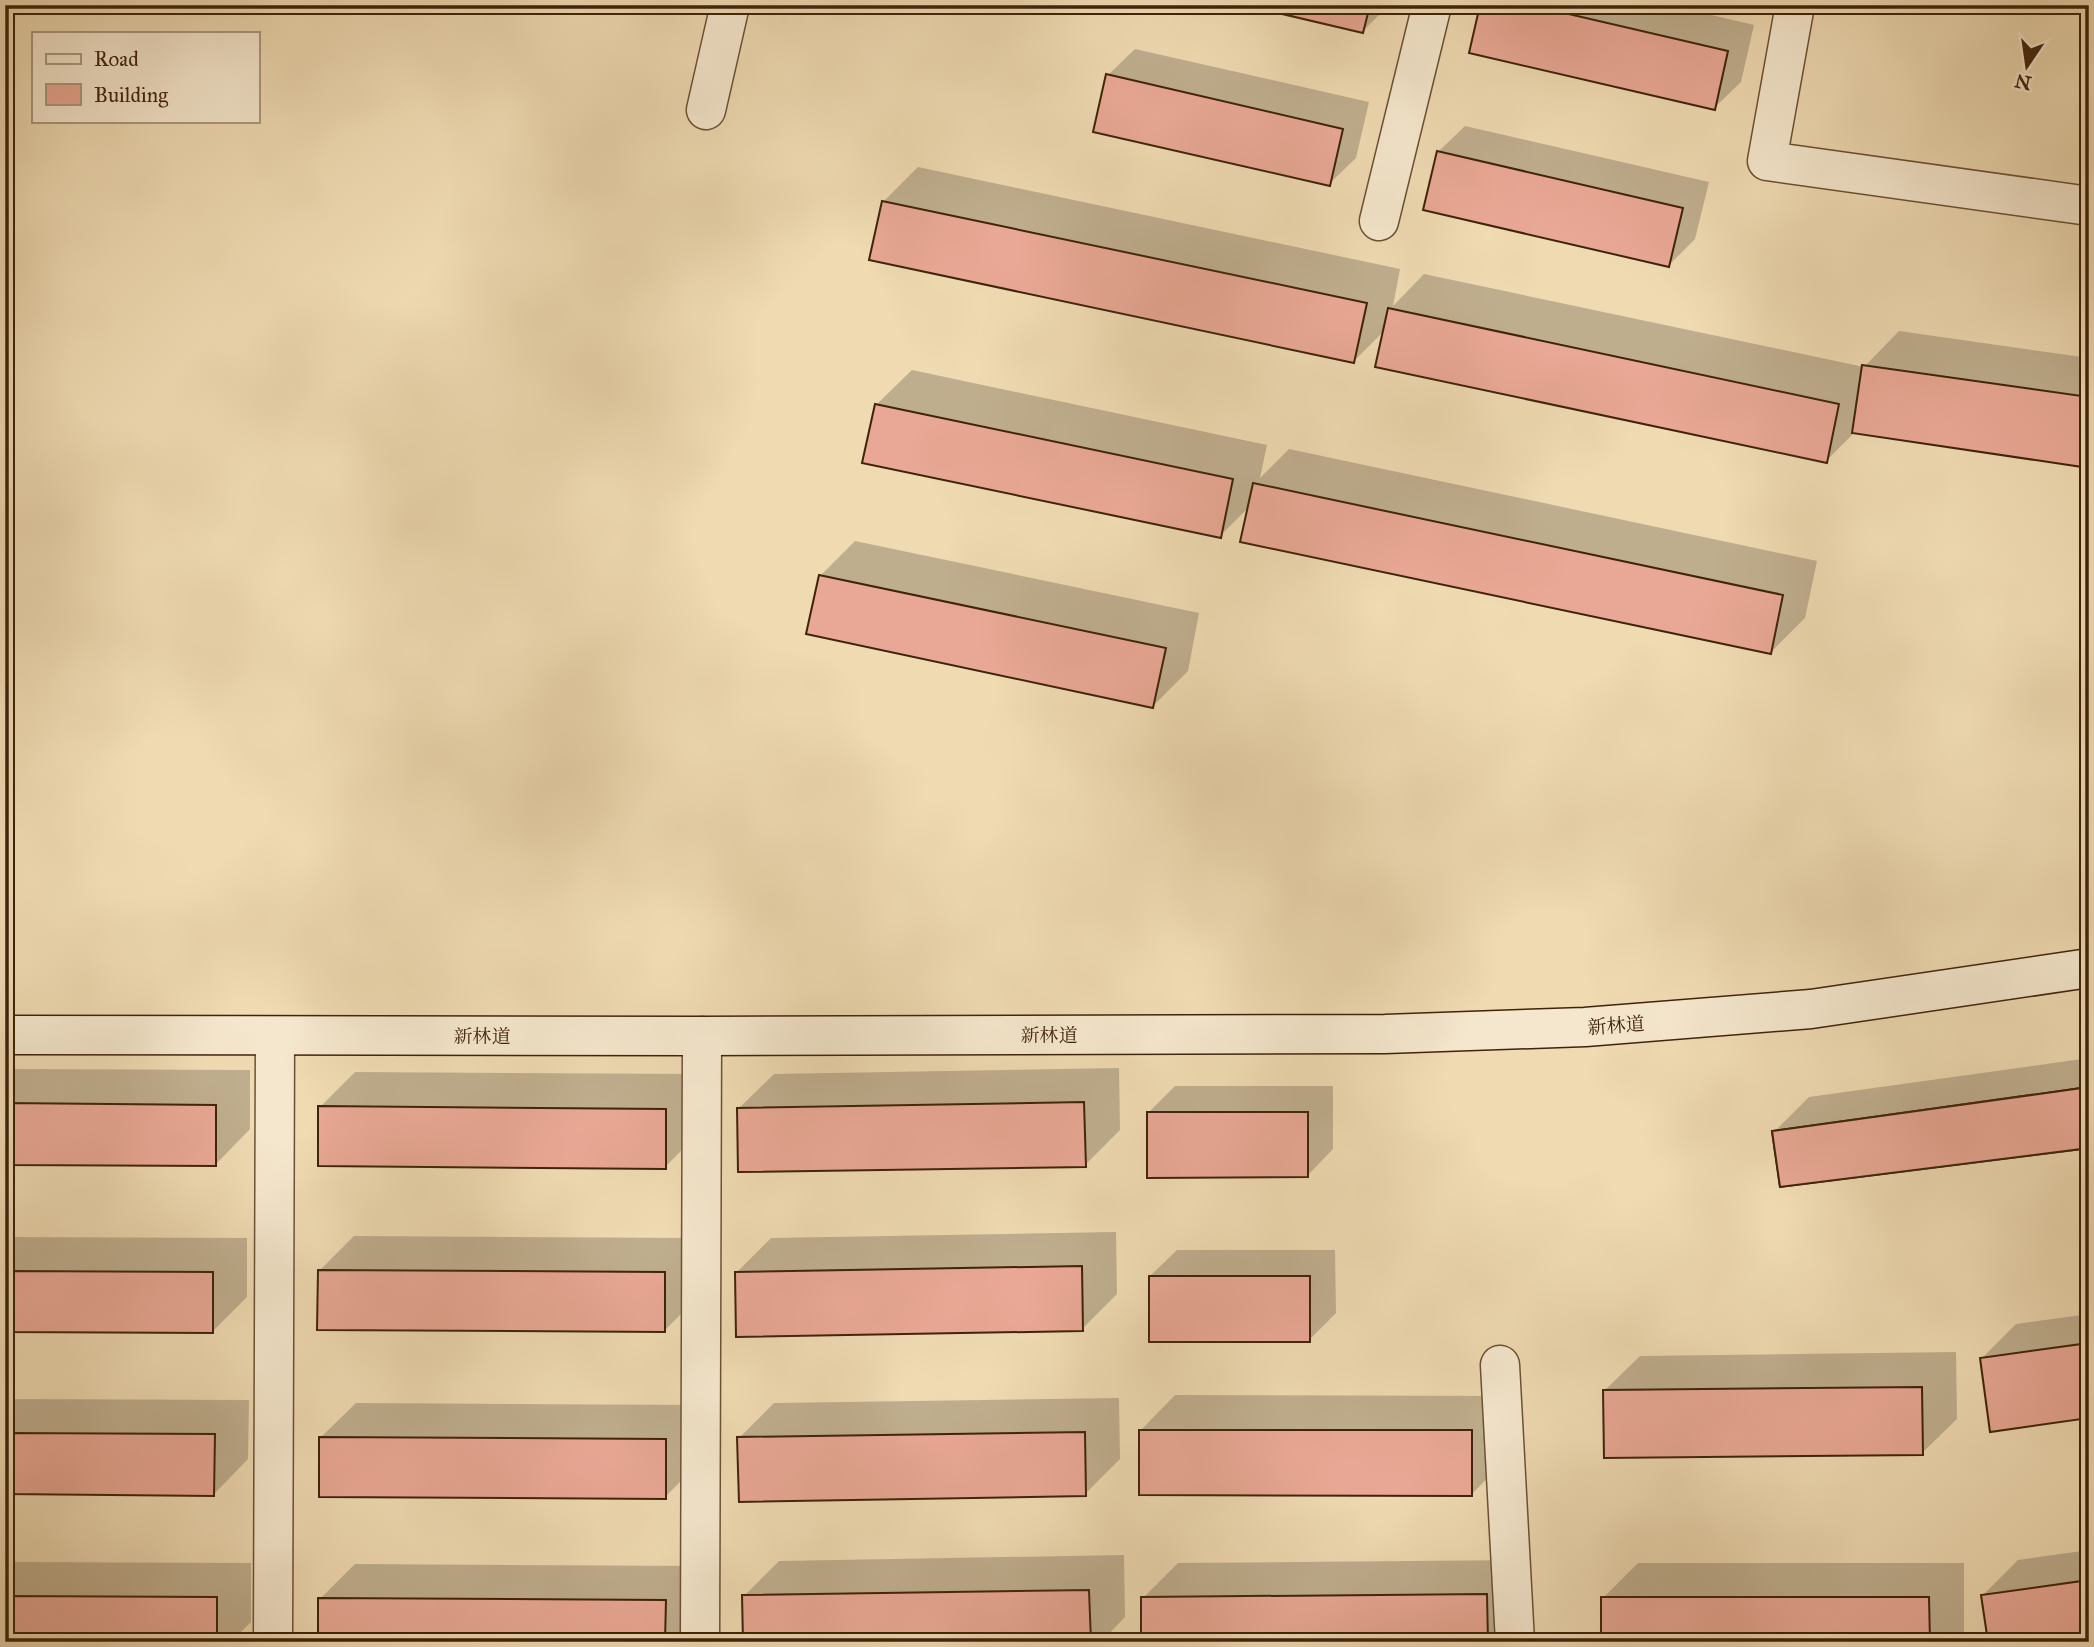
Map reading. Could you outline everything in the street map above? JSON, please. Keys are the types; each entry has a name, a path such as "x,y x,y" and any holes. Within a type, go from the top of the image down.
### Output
{"street":[{"path":"706,110 730,5"},
{"path":"1379,221 1432,5"},
{"path":"1795,5 1766,161 2089,206"},
{"name":"新林道","path":"5,1035 1385,1034 1585,1027 1811,1009 2089,968"},
{"path":"273,1642 275,1036"},
{"path":"700,1642 702,1036"},
{"path":"1500,1365 1515,1642"}],"building":[{"path":"1244,5 1370,5 1363,33"},
{"path":"1480,5 1530,5 1728,51 1715,110 1469,53"},
{"path":"1106,74 1343,129 1330,186 1093,132"},
{"path":"1437,151 1683,208 1669,267 1423,210"},
{"path":"882,201 1367,303 1354,363 869,260"},
{"path":"1388,308 1839,404 1827,463 1375,367"},
{"path":"1862,365 2089,397 2089,468 1852,433"},
{"path":"875,404 1233,479 1221,538 862,463"},
{"path":"1253,483 1783,595 1771,654 1240,542"},
{"path":"819,575 1166,648 1153,708 806,634"},
{"path":"2089,1087 2089,1148 1780,1187 1772,1131"},
{"path":"2089,1087 2089,1148 1780,1187 1772,1131"},
{"path":"1084,1102 1086,1167 738,1172 737,1108"},
{"path":"5,1103 216,1105 216,1166 5,1165"},
{"path":"318,1106 666,1109 666,1169 318,1166"},
{"path":"1147,1112 1308,1112 1308,1177 1147,1178"},
{"path":"1082,1266 1083,1331 736,1337 735,1272"},
{"path":"318,1270 665,1272 665,1332 317,1330"},
{"path":"5,1271 213,1272 213,1333 5,1332"},
{"path":"1149,1276 1310,1276 1310,1342 1149,1342"},
{"path":"2089,1343 2089,1418 1990,1432 1980,1358"},
{"path":"1922,1387 1923,1455 1604,1458 1603,1390"},
{"path":"1139,1430 1472,1430 1472,1496 1139,1495"},
{"path":"1085,1432 1086,1496 739,1502 737,1437"},
{"path":"5,1433 215,1434 214,1496 5,1494"},
{"path":"319,1437 666,1439 666,1499 319,1497"},
{"path":"2089,1580 2089,1642 1988,1642 1981,1595"},
{"path":"1089,1590 1091,1642 743,1642 742,1595"},
{"path":"1487,1594 1488,1642 1141,1642 1141,1597"},
{"path":"5,1596 217,1597 217,1642 5,1642"},
{"path":"1601,1597 1929,1597 1930,1642 1601,1642"},
{"path":"318,1598 666,1600 665,1642 318,1642"}]}
